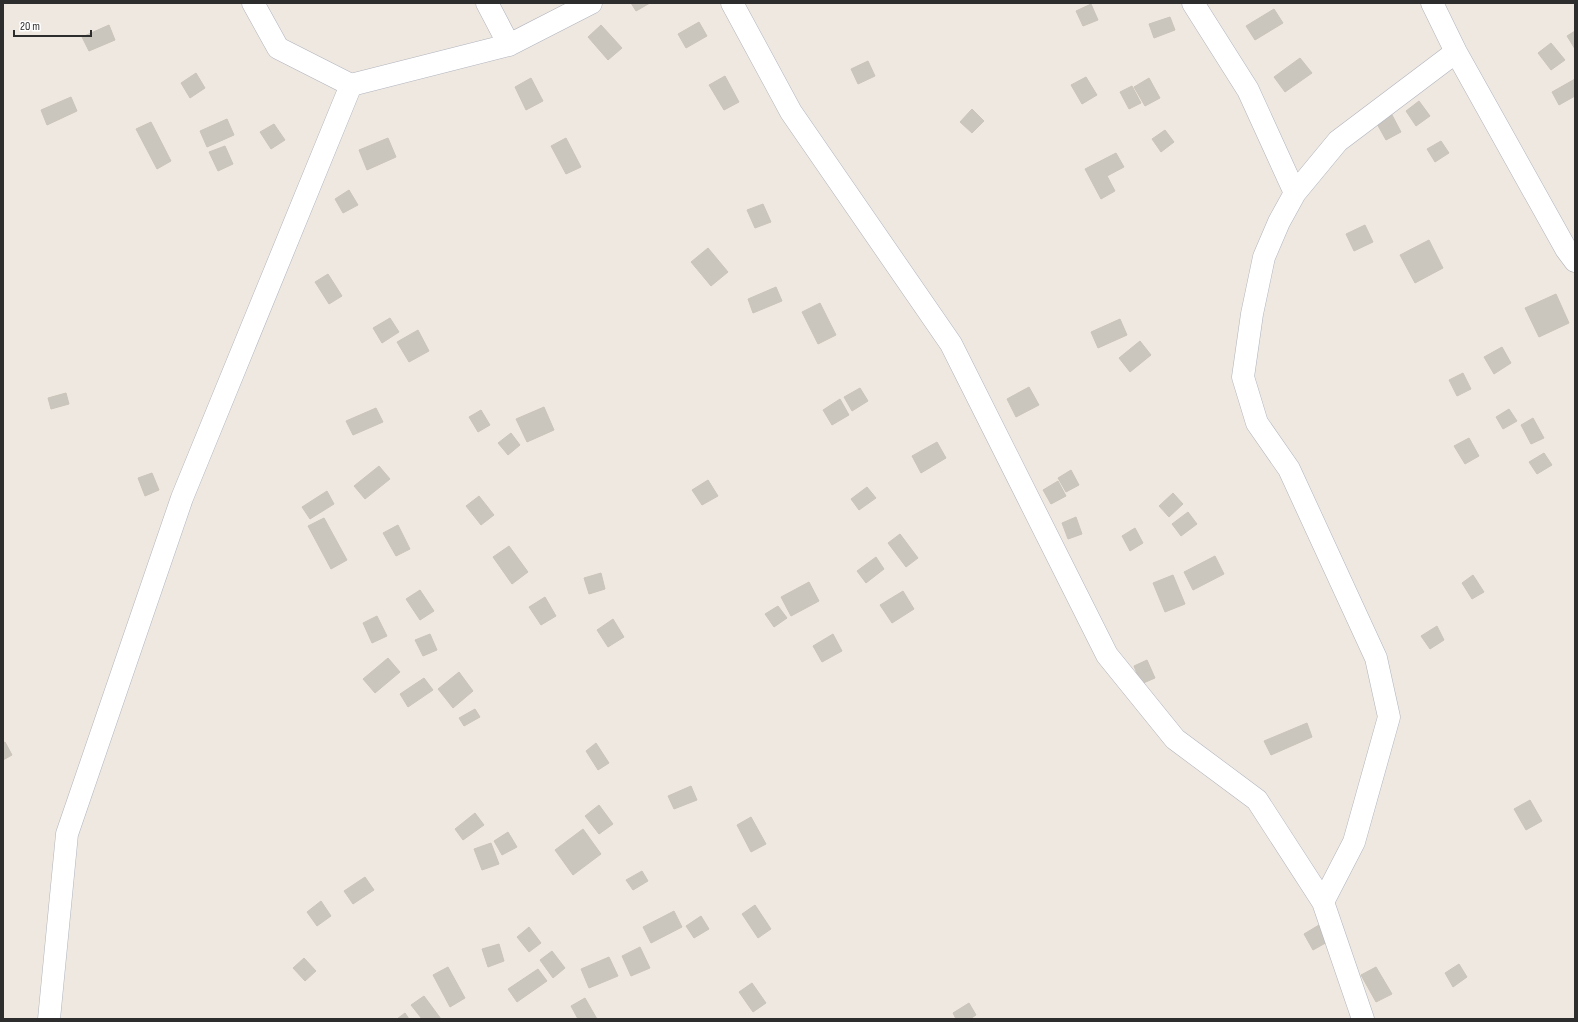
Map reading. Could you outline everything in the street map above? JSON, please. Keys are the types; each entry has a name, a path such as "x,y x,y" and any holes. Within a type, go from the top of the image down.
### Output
{"street":[{"path":"253,3 278,48 351,85 509,45 591,3"},
{"path":"487,3 509,45"},
{"path":"732,3 791,112 951,344 1107,655 1175,739 1257,800 1323,902 1363,1019"},
{"path":"1193,3 1248,90 1295,193"},
{"path":"1432,3 1456,52 1566,249 1575,261"},
{"path":"1323,902 1354,842 1374,765 1389,717 1376,658 1289,469 1257,423 1243,377 1252,314 1264,257 1279,222 1295,193 1338,141 1456,52"},
{"path":"49,1019 67,834 182,498 351,85"}],"building":[{"path":"631,3 650,3 636,11"},
{"path":"1091,4 1098,20 1083,26 1076,11"},
{"path":"1274,9 1283,23 1255,40 1246,26"},
{"path":"1170,17 1175,30 1154,38 1149,24"},
{"path":"699,22 707,36 686,48 678,34"},
{"path":"109,25 115,40 89,51 82,37"},
{"path":"601,25 622,48 608,60 588,37"},
{"path":"1575,31 1575,49 1567,36"},
{"path":"1551,43 1565,60 1551,70 1538,53"},
{"path":"1300,58 1312,73 1285,92 1274,77"},
{"path":"868,61 875,76 858,84 851,69"},
{"path":"196,73 205,88 190,98 181,83"},
{"path":"725,76 739,102 724,110 709,85"},
{"path":"1086,77 1097,95 1082,104 1071,85"},
{"path":"531,78 543,101 526,110 515,87"},
{"path":"1149,78 1160,98 1145,106 1134,87"},
{"path":"1575,79 1575,96 1559,105 1552,92"},
{"path":"1132,86 1141,103 1129,109 1120,92"},
{"path":"71,97 77,111 47,125 41,110"},
{"path":"1419,101 1430,116 1416,126 1406,111"},
{"path":"972,109 984,121 972,133 960,122"},
{"path":"1391,113 1401,132 1386,140 1376,122"},
{"path":"227,119 234,135 207,147 200,131"},
{"path":"151,122 171,161 157,169 136,129"},
{"path":"274,124 285,140 271,149 260,132"},
{"path":"1165,130 1174,142 1161,152 1152,139"},
{"path":"388,138 396,157 367,170 359,150"},
{"path":"566,138 581,167 566,174 551,146"},
{"path":"1441,141 1449,153 1435,162 1427,149"},
{"path":"225,146 233,164 218,171 209,152"},
{"path":"1116,153 1124,167 1107,176 1115,191 1101,199 1085,169"},
{"path":"349,190 358,205 343,213 335,199"},
{"path":"763,204 771,222 755,228 747,210"},
{"path":"1365,225 1373,242 1354,251 1346,234"},
{"path":"1429,240 1443,268 1415,283 1400,255"},
{"path":"708,248 728,272 711,286 691,262"},
{"path":"328,274 342,296 329,304 315,282"},
{"path":"776,287 782,301 753,313 748,299"},
{"path":"1556,294 1569,323 1539,337 1525,308"},
{"path":"820,303 836,335 818,344 802,312"},
{"path":"390,318 399,332 382,343 373,328"},
{"path":"1120,319 1127,335 1098,348 1091,332"},
{"path":"418,330 429,351 409,362 397,342"},
{"path":"1140,341 1151,355 1130,372 1119,358"},
{"path":"1502,347 1511,363 1494,374 1484,357"},
{"path":"1463,373 1471,389 1457,396 1449,380"},
{"path":"1029,387 1039,405 1016,417 1007,399"},
{"path":"860,388 868,401 852,411 844,397"},
{"path":"66,393 69,404 51,409 48,398"},
{"path":"840,399 849,415 832,425 823,410"},
{"path":"544,407 554,430 527,442 516,419"},
{"path":"376,408 383,422 353,435 346,421"},
{"path":"1509,409 1517,421 1503,429 1496,417"},
{"path":"481,410 490,425 478,432 469,417"},
{"path":"1533,418 1544,438 1531,444 1521,425"},
{"path":"511,433 520,445 508,455 498,443"},
{"path":"1469,438 1479,456 1465,464 1454,446"},
{"path":"937,442 946,458 921,473 912,456"},
{"path":"1544,453 1552,465 1537,474 1529,462"},
{"path":"379,466 390,479 365,499 354,486"},
{"path":"1071,470 1079,485 1066,492 1058,478"},
{"path":"152,473 159,490 145,496 138,478"},
{"path":"708,480 718,496 702,505 692,490"},
{"path":"1058,481 1066,496 1051,504 1043,490"},
{"path":"867,487 876,498 859,510 851,499"},
{"path":"327,491 334,504 310,519 302,507"},
{"path":"1173,493 1183,504 1169,517 1159,506"},
{"path":"479,496 494,515 481,525 466,506"},
{"path":"1188,512 1197,524 1181,536 1172,524"},
{"path":"1076,517 1082,534 1068,539 1062,523"},
{"path":"324,518 347,560 331,569 308,526"},
{"path":"398,525 410,549 396,556 383,533"},
{"path":"1135,528 1143,543 1130,551 1122,536"},
{"path":"900,534 918,558 906,567 888,543"},
{"path":"509,546 528,572 512,584 493,557"},
{"path":"1215,556 1224,574 1193,590 1184,572"},
{"path":"876,557 884,569 866,583 857,571"},
{"path":"601,573 605,589 589,594 584,578"},
{"path":"1173,575 1185,604 1165,612 1153,583"},
{"path":"1473,575 1484,592 1472,599 1462,583"},
{"path":"809,582 819,601 791,616 781,597"},
{"path":"420,590 434,611 420,620 406,599"},
{"path":"903,591 914,609 892,623 880,605"},
{"path":"545,597 556,616 541,625 529,607"},
{"path":"778,606 787,618 774,627 765,614"},
{"path":"377,616 387,636 372,643 363,623"},
{"path":"613,619 624,637 608,647 597,630"},
{"path":"1437,626 1444,640 1430,649 1421,636"},
{"path":"430,634 437,650 423,656 415,640"},
{"path":"833,634 842,651 822,662 813,646"},
{"path":"388,658 400,672 375,693 363,679"},
{"path":"1147,660 1155,678 1141,684 1134,666"},
{"path":"459,672 473,691 453,708 438,689"},
{"path":"424,678 433,690 408,707 400,694"},
{"path":"475,709 480,717 464,726 459,718"},
{"path":"1307,723 1312,737 1271,755 1264,741"},
{"path":"5,742 12,755 3,760 3,743"},
{"path":"596,743 609,763 598,770 586,751"},
{"path":"691,786 697,800 674,809 668,796"},
{"path":"1530,800 1542,821 1526,830 1514,809"},
{"path":"599,805 613,824 599,834 585,816"},
{"path":"475,813 484,825 463,840 455,829"},
{"path":"751,817 766,844 751,852 737,825"},
{"path":"583,829 601,854 573,875 555,850"},
{"path":"508,832 517,847 502,855 494,841"},
{"path":"491,843 499,864 482,870 474,849"},
{"path":"642,871 648,881 633,890 626,880"},
{"path":"365,877 374,890 353,904 344,891"},
{"path":"321,901 331,916 317,926 307,912"},
{"path":"755,905 771,929 758,938 742,914"},
{"path":"674,911 682,927 651,943 643,927"},
{"path":"701,916 709,929 694,938 686,926"},
{"path":"1319,925 1329,941 1313,950 1304,934"},
{"path":"529,927 541,943 529,952 517,937"},
{"path":"499,944 504,961 488,967 482,949"},
{"path":"640,947 650,968 631,976 622,956"},
{"path":"552,951 565,968 553,978 540,960"},
{"path":"609,957 618,976 589,988 581,969"},
{"path":"304,958 316,971 305,981 293,968"},
{"path":"1459,964 1467,977 1453,987 1445,973"},
{"path":"448,967 465,998 450,1007 433,975"},
{"path":"1376,967 1392,994 1376,1002 1361,975"},
{"path":"538,969 547,981 517,1002 508,989"},
{"path":"752,983 766,1003 753,1012 739,992"},
{"path":"424,996 441,1019 422,1019 411,1005"},
{"path":"585,998 597,1019 578,1019 571,1006"},
{"path":"969,1003 976,1015 970,1019 956,1019 953,1013"},
{"path":"405,1013 409,1019 397,1019"}]}
